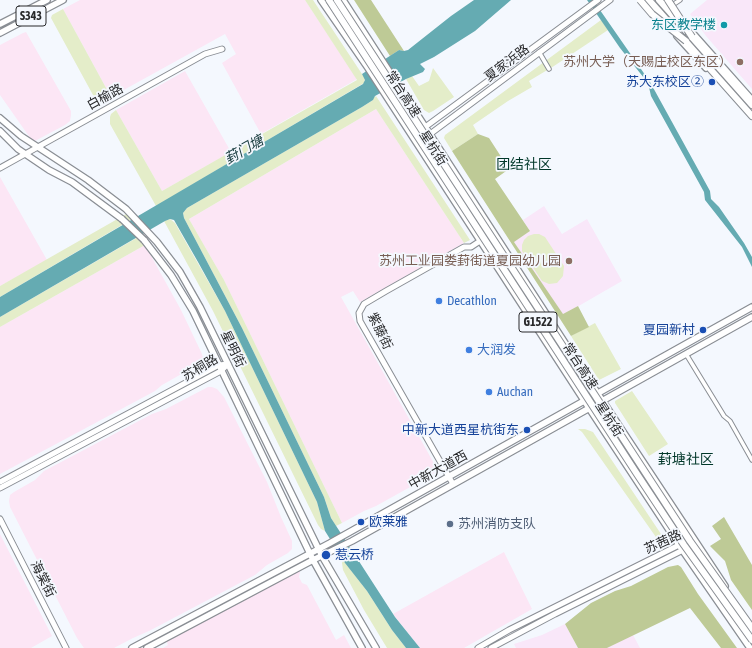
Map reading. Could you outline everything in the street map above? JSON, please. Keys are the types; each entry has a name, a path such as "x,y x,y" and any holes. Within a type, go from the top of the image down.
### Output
{"highway":[{"name":"常台高速","path":"329,0 637,474 684,545 752,640"},
{"name":"常台高速","path":"337,0 690,541 752,628"},
{"path":"640,0 652,14 686,42"},
{"path":"649,0 752,119"},
{"path":"659,0 752,105"},
{"path":"668,0 692,37"}],"main road":[{"name":"S343","path":"0,24 47,0"},
{"name":"S343","path":"0,33 63,0"},
{"name":"星杭街","path":"321,0 368,68 679,545 750,648"},
{"name":"星杭街","path":"343,0 598,394 752,625"},
{"name":"夏家浜路","path":"417,144 610,0"},
{"path":"645,0 752,119"},
{"path":"664,0 752,100"},
{"name":"夏家浜路","path":"412,137 597,1"},
{"name":"白榆路","path":"0,168 205,54 222,49"},
{"path":"499,73 504,79"},
{"name":"星明街","path":"0,118 37,148 88,180 130,214 151,236 180,272 192,291 318,550 376,648"},
{"name":"星明街","path":"0,131 18,149 49,170 72,182 122,219 144,240 172,275 220,368 311,557 362,648"},
{"name":"紫藤街","path":"453,484 360,321 359,313 364,304 464,247 471,247 480,241"},
{"name":"中新大道西","path":"147,648 311,557 318,550 330,543 752,307"},
{"name":"中新大道西","path":"132,648 311,557 322,556 352,541 752,316"},
{"path":"550,348 564,355 592,397 603,400"},
{"name":"苏桐路","path":"0,482 228,364"},
{"name":"苏桐路","path":"0,488 220,368"},
{"path":"584,401 596,404 632,459 644,462"},
{"name":"海棠街","path":"0,519 66,648"},
{"name":"苏茜路","path":"478,648 522,624 679,545 695,541"},
{"name":"苏茜路","path":"491,648 683,550 695,541"}],"street":[{"path":"670,7 680,0"},
{"path":"539,52 549,69"},
{"path":"686,354 724,416 730,421 752,460"}],"shaded area":[{"path":"80,0 305,0 357,79 261,134 222,63 236,54 225,34 111,97 63,9"},
{"name":"苏州大学（天赐庄校区东区）","path":"707,0 752,0 752,89 706,36 690,14"},
{"path":"26,32 71,111 70,121 33,142 0,95 0,45"},
{"path":"185,71 231,152 162,191 116,110"},
{"path":"376,109 464,243 360,302 353,291 341,297 436,467 434,473 430,476 342,523 224,280 189,219"},
{"path":"0,177 47,260 0,286"},
{"name":"苏州工业园娄葑街道夏园幼儿园","path":"544,206 562,234 587,219 622,281 563,315 514,242 530,231 523,220"},
{"path":"145,245 181,310 202,354 203,358 201,363 162,385 155,391 0,474 0,327"},
{"path":"208,387 217,389 224,397 267,482 292,541 292,549 288,553 267,565 255,575 114,648 84,648 77,638 10,507 10,495 35,480 44,471 152,414 166,409"},
{"path":"0,534 52,636 31,648 0,648"},
{"path":"504,552 532,609 464,648 420,648 393,614"},
{"path":"294,570 300,572 299,577 302,583 307,585 336,640 344,635 351,648 163,648 168,645 166,640"},
{"path":"565,624 578,648 516,648 514,644 542,635"},
{"path":"633,635 640,648 607,648"}],"green space":[{"path":"305,0 313,0 362,74 365,79 364,83 156,206 110,124 111,114 116,110 162,191 357,80"},
{"path":"354,0 371,0 404,51 399,50 390,56"},
{"path":"63,9 111,97 100,99 93,95 51,18 52,15"},
{"path":"601,20 608,30 529,81 532,87 508,101 473,125 478,134 452,151 444,138 445,135"},
{"path":"433,68 454,97 429,113 424,110 406,79 412,76 419,86 429,81"},
{"path":"376,96 470,240 464,243 376,109 189,219 224,280 342,523 336,526 331,518 324,497 242,328 184,218 183,213 187,208 362,107 373,100"},
{"path":"478,134 489,138 509,169 495,179 530,231 514,242 563,314 578,306 589,327 571,336 452,151"},
{"path":"128,213 132,219 0,297 0,286"},
{"path":"170,219 175,223 225,311 317,502 325,531 318,525 213,311 164,221"},
{"path":"539,234 545,237 564,266 563,276 557,283 549,284 542,281 522,251 524,240 528,236"},
{"path":"140,236 145,245 0,327 0,317"},
{"path":"595,323 621,369 599,380 571,336"},
{"path":"632,391 668,444 649,456 615,403 615,401"},
{"path":"578,429 585,429 593,432 665,540 663,544 656,548 658,540 582,432"},
{"path":"724,517 752,565 752,610 731,580 725,561 710,546 721,539 712,526"},
{"path":"343,560 367,591 392,630 406,648 387,648 364,610 343,570"},
{"path":"678,565 681,567 698,594 737,648 721,648 690,608 607,648 578,648 565,624 591,603 615,591 631,586 668,567"}],"water":[{"path":"474,0 511,0 475,31 434,57 420,64 425,69 423,72 406,79 375,96 373,100 362,107 187,208 183,213 184,218 242,328 324,497 331,518 395,617 420,648 406,648 392,630 367,591 345,563 325,531 317,502 225,311 174,220 170,219 165,221 0,317 0,297 363,84 365,80 362,74 399,50 408,50"},
{"path":"587,0 593,0 650,82 710,191 711,199 719,207 752,257 752,267 742,247 705,200 704,192 651,96 648,83 620,48"}],"place":[{"name":"东区教学楼","path":"724,25"},
{"name":"苏州大学（天赐庄校区东区）","path":"740,62"},
{"name":"苏大东校区②","path":"712,82"},
{"name":"苏州工业园娄葑街道夏园幼儿园","path":"569,261"},
{"name":"Decathlon","path":"439,301"},
{"name":"夏园新村","path":"703,330"},
{"name":"大润发","path":"469,350"},
{"name":"Auchan","path":"489,392"},
{"name":"中新大道西星杭街东","path":"527,430"},
{"name":"欧莱雅","path":"361,522"},
{"name":"苏州消防支队","path":"450,524"},
{"name":"惹云桥","path":"326,555"}],"district":[{"name":"团结社区","path":"524,165"},
{"name":"葑塘社区","path":"686,460"}],"water label":[{"name":"葑门塘","path":"244,150"}]}
